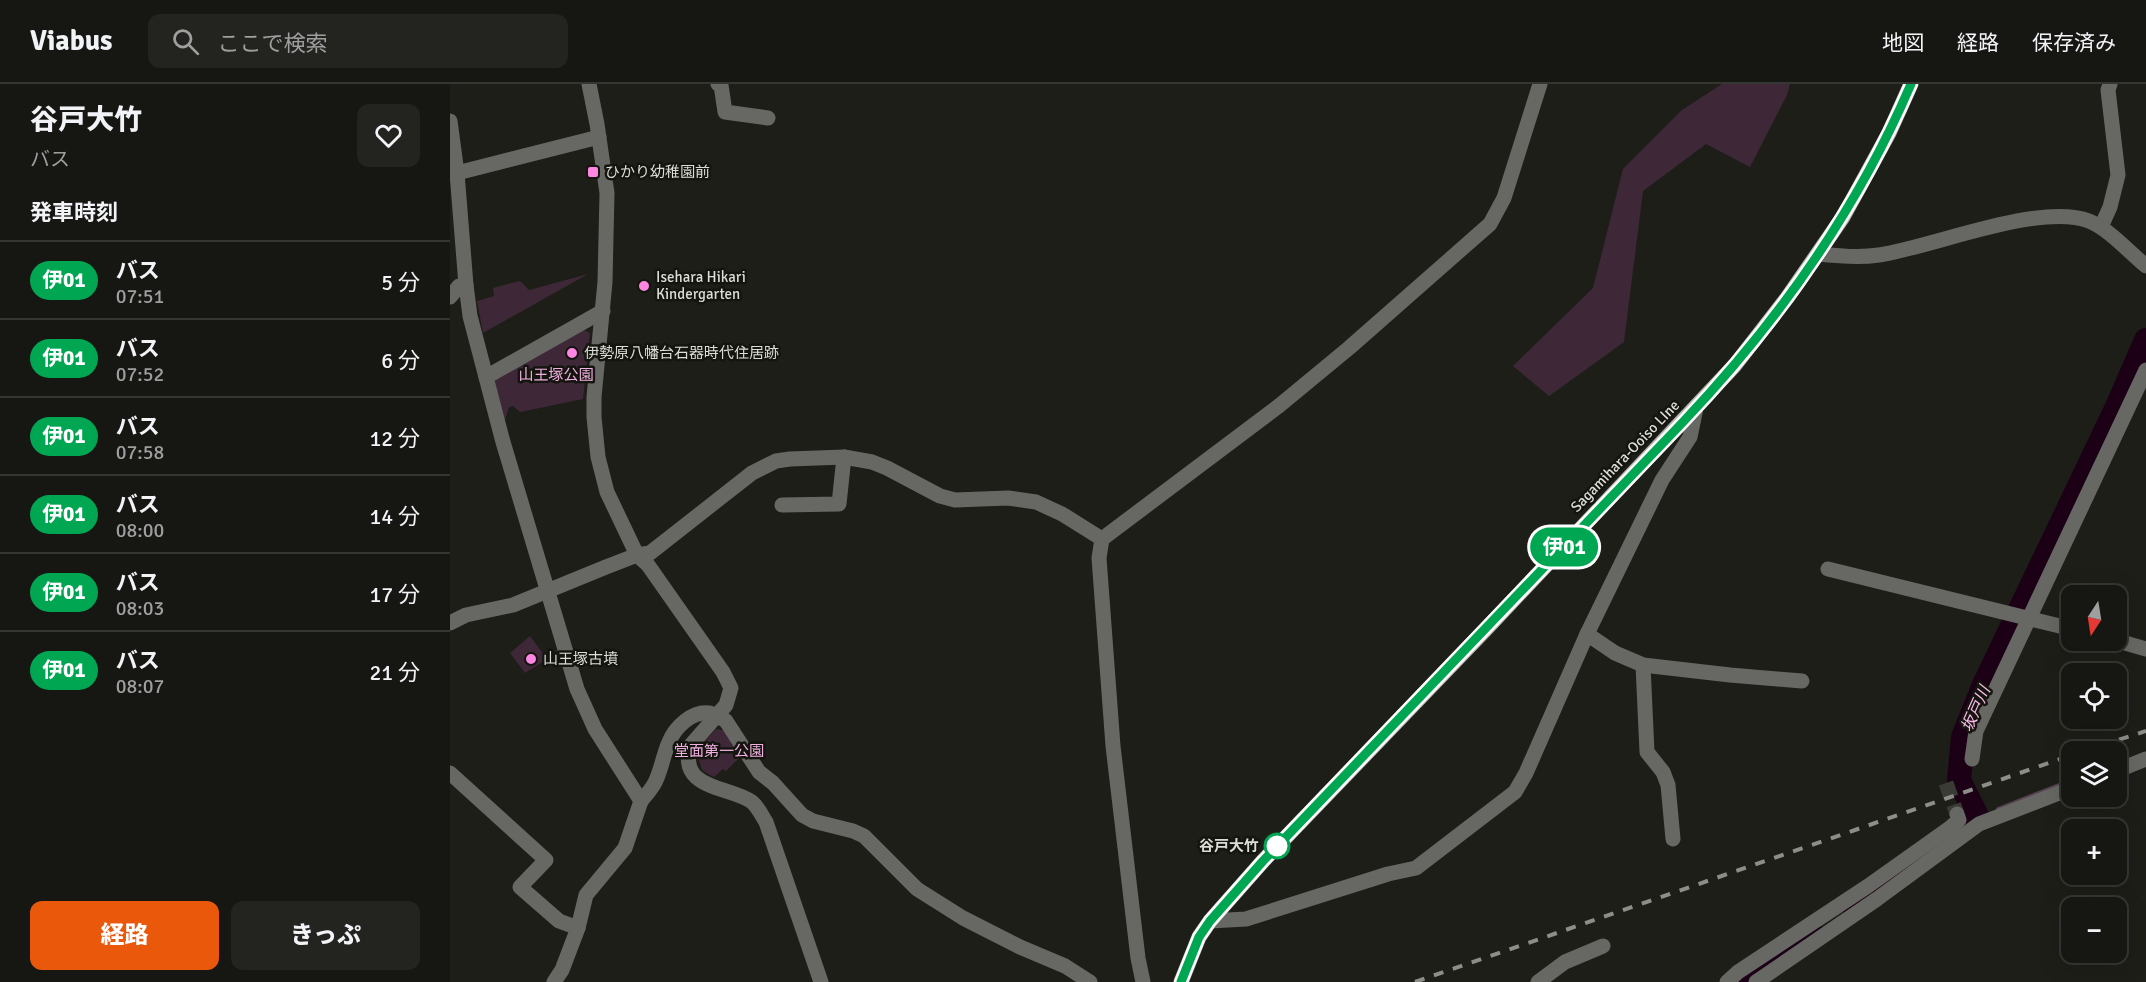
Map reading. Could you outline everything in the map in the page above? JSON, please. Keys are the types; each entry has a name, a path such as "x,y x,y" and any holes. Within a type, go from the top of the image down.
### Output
{"main road":[{"name":"Sagamihara-Ooiso LIne","path":"1181,982 1199,937 1210,921 1263,861 1696,408 1762,332 1819,254 1861,186 1889,133 1911,84"}],"street":[{"path":"588,84 599,136 607,194 603,311 594,397 595,435 607,492 637,555 648,565 723,672 731,688 726,705 691,745 690,768 693,774 709,785 752,802 766,822 821,982"},
{"path":"720,84 725,112 768,118"},
{"path":"1143,982 1135,935 1112,735 1099,558 1102,539 1280,405 1349,348 1490,224 1504,198 1540,84"},
{"path":"2101,227 2110,207 2118,175 2109,84"},
{"path":"450,121 458,173 470,316 486,377 577,689 595,729 641,801"},
{"path":"458,173 599,136"},
{"path":"1819,254 1878,255 2012,222 2051,217 2087,220 2101,227 2146,266"},
{"path":"450,297 459,286 466,285"},
{"path":"486,377 603,311"},
{"path":"1972,759 1976,731 2146,370"},
{"path":"1210,921 1246,919 1388,874 1416,868 1515,792 1526,773 1587,634 1662,480 1690,437 1696,408"},
{"path":"791,508 838,504 844,457"},
{"path":"450,623 466,615 513,605 637,555 650,553 764,466 790,459 857,458 887,468 940,496 955,500 1008,498 1036,502 1062,514 1102,539"},
{"path":"1828,569 2061,626"},
{"path":"1587,634 1615,652 1643,665 1802,681"},
{"path":"2127,643 2146,649"},
{"path":"1643,665 1647,752 1663,772 1668,785 1673,839"},
{"path":"554,982 562,970 578,928 586,895 625,848 641,801 657,780 669,741 675,730 685,721 707,713 726,721 759,772 802,814 813,821 864,836 917,889 963,918 1065,966 1090,982"},
{"path":"2127,767 2146,759"},
{"path":"450,773 546,860 520,887 559,921 578,928"},
{"path":"1756,982 1877,899 1979,824 2061,792"},
{"path":"1727,982 1738,972 1868,886 1959,820 1957,814"},
{"path":"1868,886 1877,899"},
{"path":"1538,982 1565,962 1603,946"}],"green space":[{"path":"1722,84 1790,84 1787,95 1750,167 1706,144 1643,191 1624,342 1549,396 1513,366 1593,288 1623,169 1682,110"},
{"path":"588,274 483,333 477,301 494,296 493,288 520,281 529,290"},
{"name":"山王塚公園","path":"582,329 590,333 583,399 520,412 513,406 509,407 504,423 492,383 497,376"},
{"path":"530,636 547,659 525,673 510,653"},
{"name":"堂面第一公園","path":"716,729 727,731 742,755 726,771 723,769 714,777 703,771 699,752"}],"waterway":[{"name":"坂戸川","path":"1954,835 1978,818 1959,780 1963,737 1983,687 2115,411 2146,340"},
{"path":"1998,809 2061,784"},
{"name":"坂戸川","path":"1852,904 1918,861"},
{"name":"坂戸川","path":"1739,982 1811,932"}],"tunnel":[{"path":"1946,783 1957,814"}],"railway":[{"path":"2115,741 2146,731"},
{"path":"1415,982 2061,759"}],"bus line":[{"name":"伊01","path":"1181,982 1199,937 1210,921 1263,861 1683,422 1749,348 1843,217 1889,133 1911,84"}],"place":[{"name":"ひかり幼稚園前","path":"593,172"},
{"name":"Isehara Hikari Kindergarten","path":"644,286"},
{"name":"伊勢原八幡台石器時代住居跡","path":"572,353"},
{"name":"山王塚古墳","path":"531,659"},
{"name":"谷戸大竹","path":"1277,846"}]}
